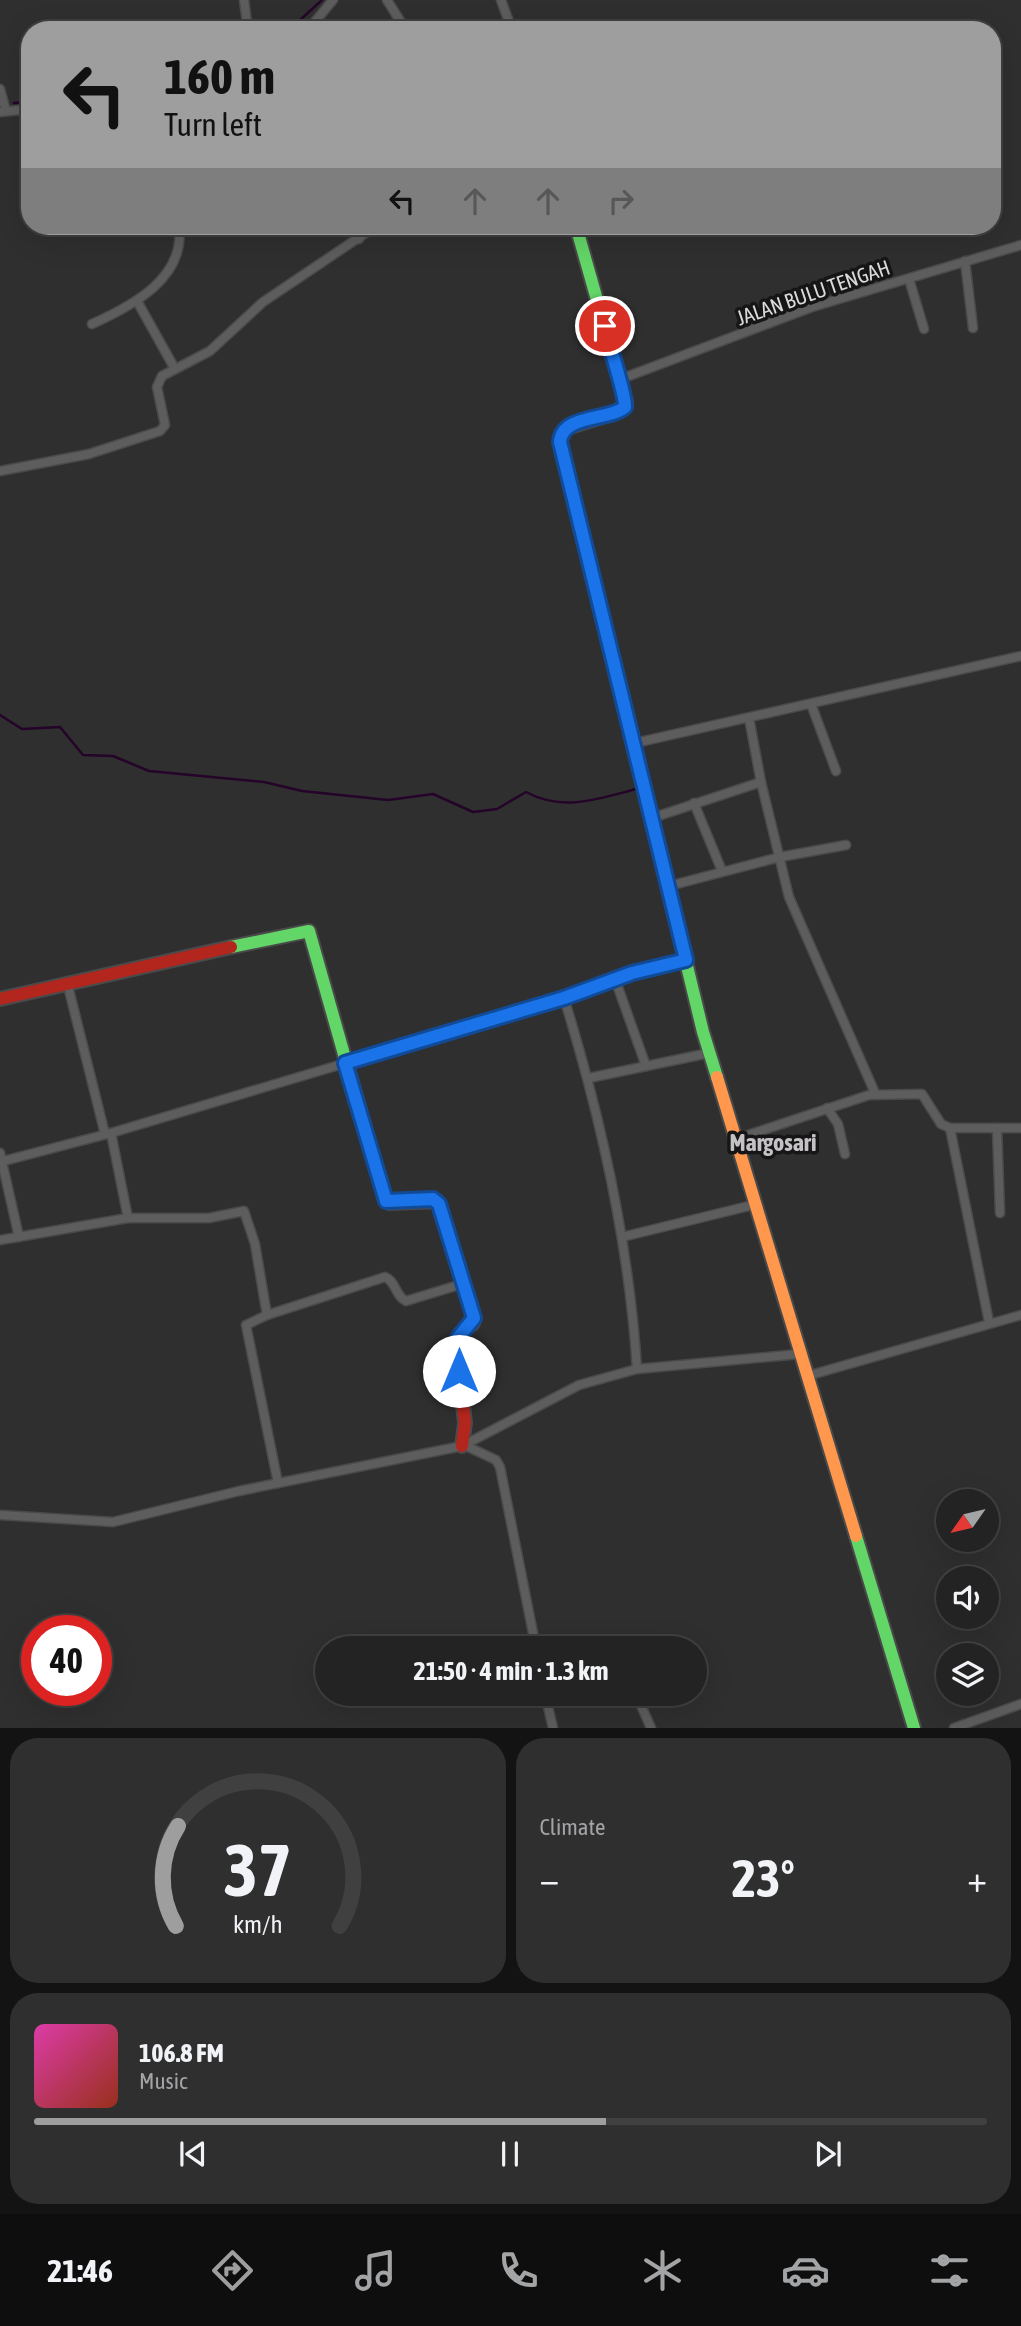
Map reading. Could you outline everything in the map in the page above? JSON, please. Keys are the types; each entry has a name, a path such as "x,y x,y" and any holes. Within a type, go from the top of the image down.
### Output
{"street":[{"path":"244,0 247,21"},
{"path":"316,21 333,0"},
{"path":"387,0 400,21"},
{"path":"501,0 509,21"},
{"path":"0,89 3,112 21,110"},
{"path":"92,324 137,301 166,275 179,246 178,235"},
{"path":"356,235 359,239"},
{"path":"0,471 89,454 160,432 165,422 157,383 175,369 210,351 263,302 364,235"},
{"path":"578,235 625,397 624,409 570,426 563,432 560,442 709,1053 914,1727"},
{"name":"JALAN BULU TENGAH","path":"618,380 812,307 1021,245"},
{"path":"965,261 973,328"},
{"path":"909,279 924,328"},
{"path":"137,301 175,369"},
{"path":"635,743 1021,656"},
{"path":"811,704 836,771"},
{"path":"749,718 761,782 789,897 875,1093"},
{"path":"652,818 761,782"},
{"path":"694,803 722,871"},
{"path":"669,886 780,857 846,845"},
{"path":"0,999 307,930 386,1201 437,1201 474,1318 456,1344 465,1423 463,1445"},
{"path":"19,1237 1,1158 108,1134 564,998 615,979 686,960"},
{"path":"615,979 646,1066"},
{"path":"67,982 128,1218"},
{"path":"564,998 589,1078 622,1237 633,1309 637,1369"},
{"path":"589,1078 709,1053"},
{"path":"736,1139 875,1093 922,1094 941,1124 950,1128 1021,1128"},
{"path":"827,1108 838,1124 845,1154"},
{"path":"950,1128 989,1322"},
{"path":"997,1128 1000,1213"},
{"path":"622,1237 757,1204"},
{"path":"0,1240 128,1218 209,1218 244,1211 261,1271 267,1315"},
{"path":"278,1483 246,1327 248,1323 385,1277 391,1280 399,1297 406,1301 462,1284"},
{"path":"809,1382 989,1322 1021,1315"},
{"path":"0,1515 107,1523 278,1483 463,1445 579,1385 637,1369 800,1354"},
{"path":"463,1445 496,1460 500,1466 534,1636"},
{"path":"954,1727 1021,1704"},
{"path":"548,1706 553,1727"},
{"path":"641,1706 651,1727"}],"waterway":[{"path":"299,21 322,0"},
{"path":"14,103 21,103"},
{"path":"0,715 22,729 60,727 83,755 113,756 149,771 264,782 302,791 388,800 433,794 473,812 497,809 526,792 553,801 581,802 636,789"}],"traffic: fast":[{"path":"579,235 626,402 618,412 566,428 560,442 703,1032 717,1077"},
{"path":"231,947 309,931 385,1199 389,1203 437,1201 451,1243"},
{"path":"856,1536 914,1728"}],"traffic: slow":[{"path":"717,1077 856,1536"}],"traffic: jam":[{"path":"0,999 231,947"},
{"path":"451,1243 473,1312 473,1323 461,1333 456,1344 465,1423 462,1446"}],"district":[{"name":"Margosari","path":"773,1142"}],"route":[{"path":"459,1371 456,1344 461,1333 473,1323 474,1318 439,1204 433,1199 389,1203 386,1201 345,1063 564,998 632,973 686,960 560,442 566,428 618,412 625,407 625,397 612,361 605,326"}]}
